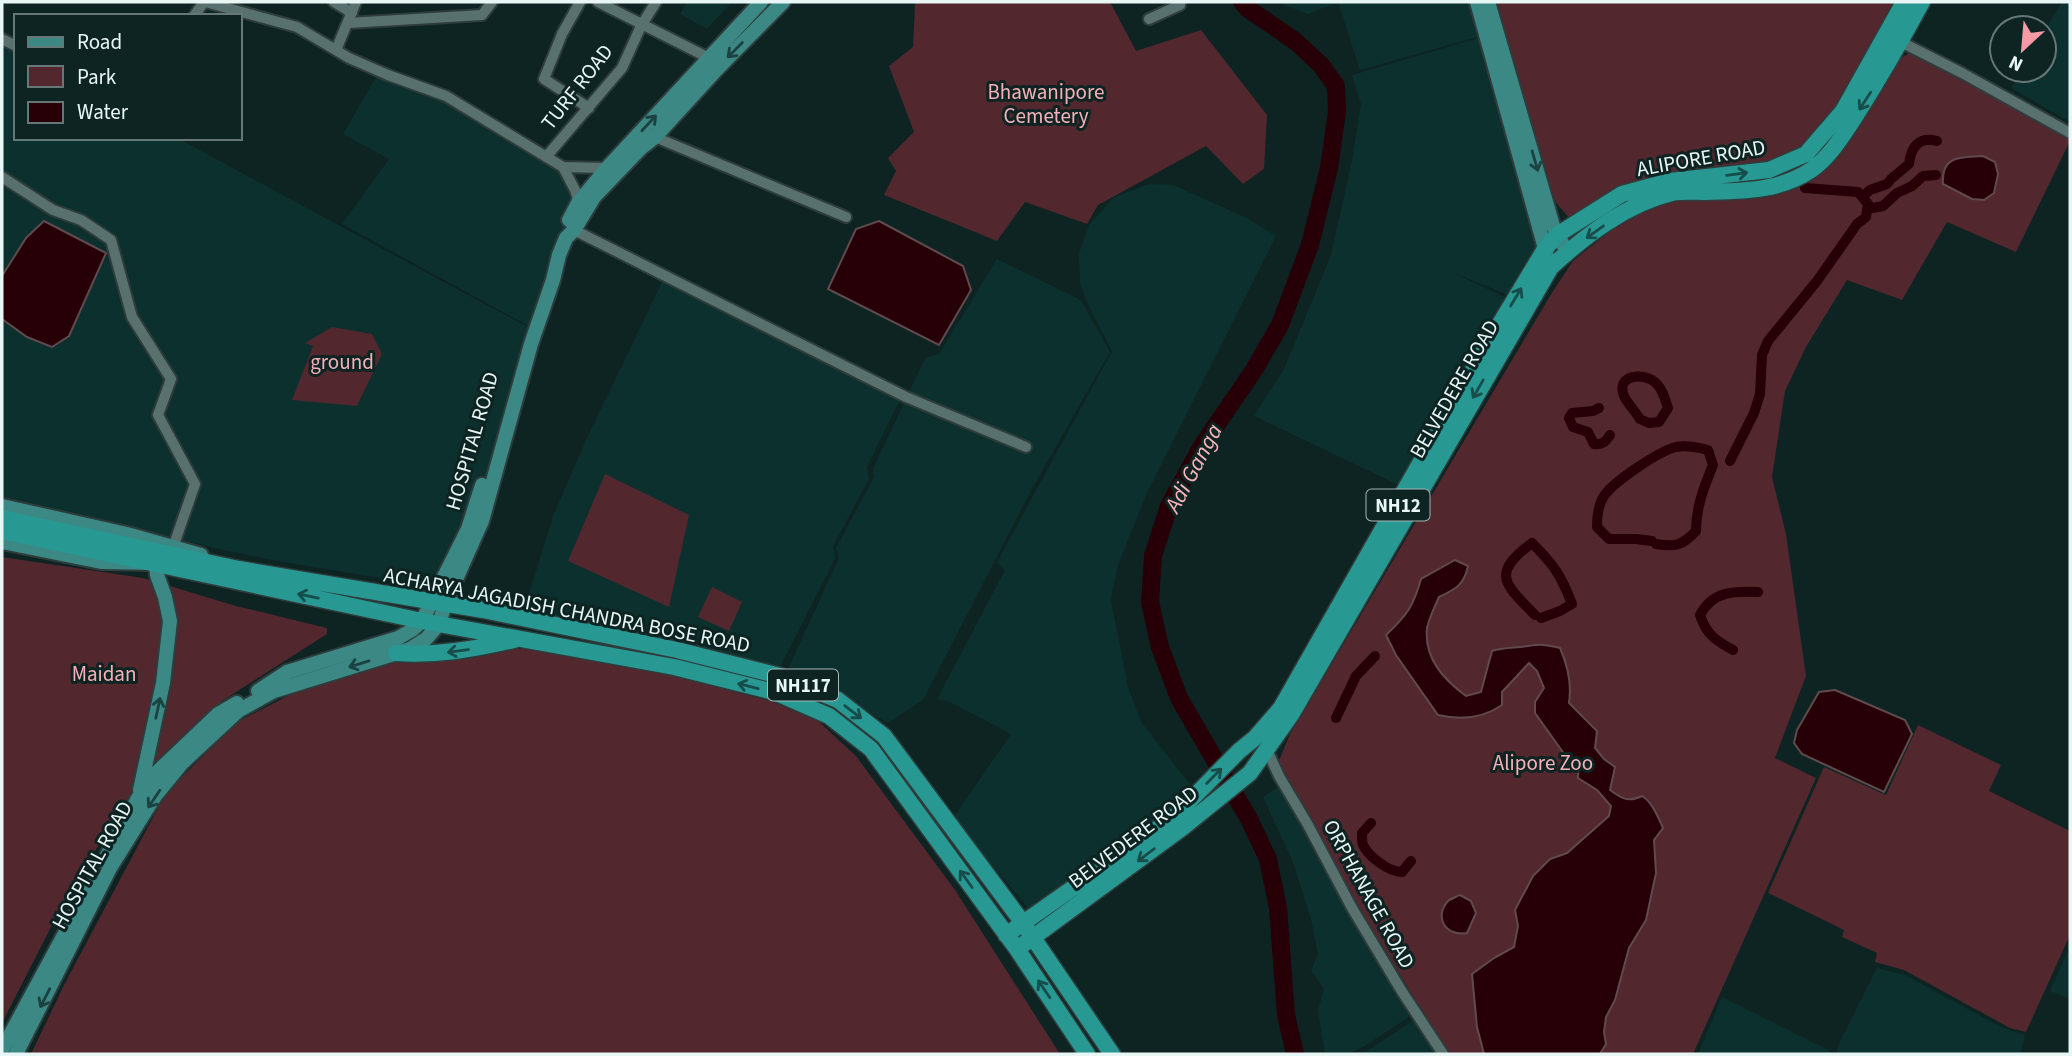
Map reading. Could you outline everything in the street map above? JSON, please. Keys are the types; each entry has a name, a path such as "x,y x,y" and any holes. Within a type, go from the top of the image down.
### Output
{"highway":[{"name":"ALIPORE ROAD","path":"1558,235 1622,194 1670,181 1769,170 1806,154 1843,111 1894,38 1904,2"},
{"name":"BELVEDERE ROAD","path":"1017,950 1194,808 1250,773 1291,715 1550,267 1623,212 1647,201 1674,192 1749,191 1772,187 1812,169 1835,147 1873,89 1894,38 1922,2"},
{"name":"BELVEDERE ROAD","path":"1006,934 1174,817 1194,808 1239,751 1255,738 1281,708 1489,342 1545,249 1558,235"},
{"path":"2,518 88,544"},
{"path":"2,531 152,556"},
{"name":"NH117","path":"152,556 172,550"},
{"name":"ACHARYA JAGADISH CHANDRA BOSE ROAD","path":"172,550 239,569 483,610 677,650 780,676 838,700 884,736 1023,923 1112,1054"},
{"name":"ACHARYA JAGADISH CHANDRA BOSE ROAD","path":"152,556 422,621 674,667 774,692 829,716 871,749 1006,934 1087,1054"},
{"path":"396,653 418,655 459,651 520,639"},
{"path":"674,667 677,650"}],"main road":[{"path":"439,603 482,520 559,255 566,238 574,230 581,208 594,197 611,171 761,2"},
{"path":"611,171 656,137 717,69 783,2"},
{"path":"1477,2 1550,267"},
{"path":"1489,2 1558,235 1567,252"},
{"name":"HOSPITAL ROAD","path":"16,1054 110,868 155,796 182,763 237,711 274,691 410,649 426,639 439,624 439,603 468,529 553,253 581,208"},
{"path":"2,506 172,550"},
{"name":"ACHARYA JAGADISH CHANDRA BOSE ROAD","path":"2,542 101,562 152,556"},
{"name":"HOSPITAL ROAD","path":"138,799 163,683 170,621 152,556"},
{"name":"HOSPITAL ROAD","path":"2,1050 138,799 155,774 218,714 287,672 398,638 412,630 439,603"}],"street":[{"path":"204,2 297,27 349,58 446,96 563,167 611,171"},
{"path":"334,2 352,12 482,15 492,2"},
{"path":"580,2 562,34 544,79 589,108"},
{"path":"598,2 709,58"},
{"name":"TURF ROAD","path":"546,157 622,68 642,24 656,2"},
{"path":"1149,19 1180,5 1179,2"},
{"path":"336,50 352,12"},
{"path":"1894,38 2070,133"},
{"path":"656,137 846,218"},
{"path":"563,167 581,208"},
{"path":"2,177 53,210 81,220 111,240 132,317 171,379 158,415 195,484 172,550"},
{"path":"574,230 906,397 1026,447"},
{"name":"ORPHANAGE ROAD","path":"1267,750 1352,908 1443,1054"}],"shaded area":[{"path":"687,2 732,2 707,29 680,14"},
{"path":"1277,2 1338,2 1308,14"},
{"path":"1338,2 1478,2 1488,34 1360,70"},
{"path":"2062,2 2070,2 2070,122 2011,88 2013,84 2058,84 2058,14 2055,14"},
{"path":"1489,35 1552,244 1513,297 1452,272 1513,301 1405,488 1254,416 1284,369 1331,255 1352,161 1361,104 1352,75"},
{"path":"2,44 14,50 14,140 181,140 533,330 473,519 441,588 228,551 2,497"},
{"path":"378,74 443,98 560,168 573,192 577,212 534,329 342,224 389,159 343,134"},
{"path":"1149,184 1173,185 1247,218 1276,236 1147,493 1118,565 1111,600 1128,687 1141,722 1196,792 1119,851 1028,908 953,818 1011,734 950,702 937,699 1005,570 997,562 1112,351 1080,284 1079,253 1089,225 1114,197"},
{"path":"997,259 1081,300 1110,352 1034,485 923,700 888,723 788,669 839,558 836,548 874,477 873,469 925,358 939,354"},
{"path":"664,278 900,400 867,467 869,479 833,546 835,559 778,671 524,610 553,516 586,440"},
{"path":"1279,786 1306,828 1412,1015 1365,1046 1347,1054 1325,1054 1318,1010 1324,989 1311,970 1318,954 1311,919 1293,862 1263,797"},
{"path":"2070,946 2070,999 2050,991"},
{"path":"1877,968 1905,975 2003,1028 2025,1035 2020,1054 1837,1054 1837,1047"},
{"path":"1722,997 1830,1051 1830,1054 1698,1054"},
{"path":"1414,1020 1441,1054 1361,1054 1367,1051"}],"green space":[{"name":"Bhawanipore Cemetery","path":"915,2 1110,2 1136,51 1201,30 1267,115 1264,169 1243,184 1206,146 1098,205 1087,224 1025,202 997,241 884,195 896,171 888,158 914,132 889,66 913,47"},
{"path":"1492,2 1901,2 1843,108 1790,161 1622,199 1576,226 1553,199 1525,116"},
{"name":"Alipore Zoo","path":"1909,53 2070,136 2070,141 2016,252 1947,222 1902,300 1847,280 1806,347 1785,391 1772,477 1786,534 1806,676 1775,758 1816,778 1693,1054 1448,1054 1350,892 1278,763 1290,734 1573,261 1634,212 1671,200 1756,198 1790,189 1847,142 1866,114 1893,63"},
{"name":"ground","path":"332,327 372,334 382,354 357,406 292,400 313,346 305,343"},
{"path":"605,474 689,515 669,607 568,561"},
{"name":"Maidan","path":"2,557 143,578 236,606 327,628 327,634 222,701 141,779 70,890 2,1023"},
{"path":"712,587 742,602 729,631 698,617"},
{"path":"440,649 537,649 665,673 770,701 817,720 856,756 955,890 1060,1054 31,1054 65,983 166,793 237,722 317,681"},
{"path":"1918,725 2001,765 1989,791 2070,831 2070,935 2026,1032 2010,1028 1904,970 1875,962 1877,953 1842,937 1844,930 1768,893 1824,767 1886,795"}],"water":[{"path":"1983,156 1995,162 1998,174 1994,193 1984,200 1972,199 1943,184 1943,174 1949,162"},
{"path":"44,221 106,253 69,336 52,347 27,337 2,319 2,276 26,238"},
{"path":"879,221 963,266 971,290 939,345 828,289 856,229"},
{"path":"1455,560 1468,566 1464,578 1455,589 1439,597 1427,628 1432,658 1443,675 1466,696 1481,692 1492,651 1540,645 1560,648 1569,675 1569,703 1597,731 1595,748 1615,767 1610,790 1625,799 1642,796 1652,806 1663,828 1654,840 1656,873 1646,920 1629,948 1615,1000 1606,1017 1606,1044 1600,1054 1484,1054 1477,1027 1472,974 1514,947 1518,926 1515,910 1533,876 1550,859 1567,853 1609,816 1611,806 1597,790 1578,778 1579,761 1565,755 1535,713 1535,702 1544,688 1537,671 1529,663 1502,692 1502,705 1479,716 1454,718 1438,715 1396,655 1386,635 1408,610 1421,579"},
{"path":"1835,690 1905,720 1912,734 1884,792 1802,754 1794,743 1797,730 1819,692"},
{"path":"1460,895 1471,901 1476,913 1467,933 1447,929 1442,919 1444,906 1449,900"}],"waterway":[{"name":"Adi Ganga","path":"1242,2 1295,41 1321,65 1336,86 1337,111 1329,168 1310,245 1280,325 1254,370 1202,446 1169,506 1153,556 1150,602 1160,647 1179,698 1249,819 1268,859 1278,908 1286,1015 1295,1054"},
{"path":"1862,197 1870,190 1887,184 1909,164 1917,144 1925,140 1937,141"},
{"path":"1867,209 1883,206 1923,176 1936,175"},
{"path":"1730,461 1754,413 1760,394 1762,355 1768,341 1817,281 1857,224 1866,217 1868,204 1858,192 1805,188"},
{"path":"1640,419 1622,389 1627,379 1639,376 1656,383 1668,408 1659,422 1649,423 1642,420"},
{"path":"1599,408 1572,413 1569,418 1573,427 1588,432 1594,444 1604,443 1610,435"},
{"path":"1652,541 1609,539 1597,527 1598,511 1604,496 1626,475 1668,450 1684,446 1708,450 1713,465 1699,505 1696,531 1678,544 1656,544"},
{"path":"1535,615 1516,595 1506,579 1511,563 1532,543 1556,571 1572,604 1541,618"},
{"path":"1733,650 1712,636 1700,615 1711,601 1724,594 1758,592"},
{"path":"1336,718 1356,676 1375,656"},
{"path":"1371,823 1362,833 1362,841 1375,859 1386,867 1402,872 1411,861"}]}
